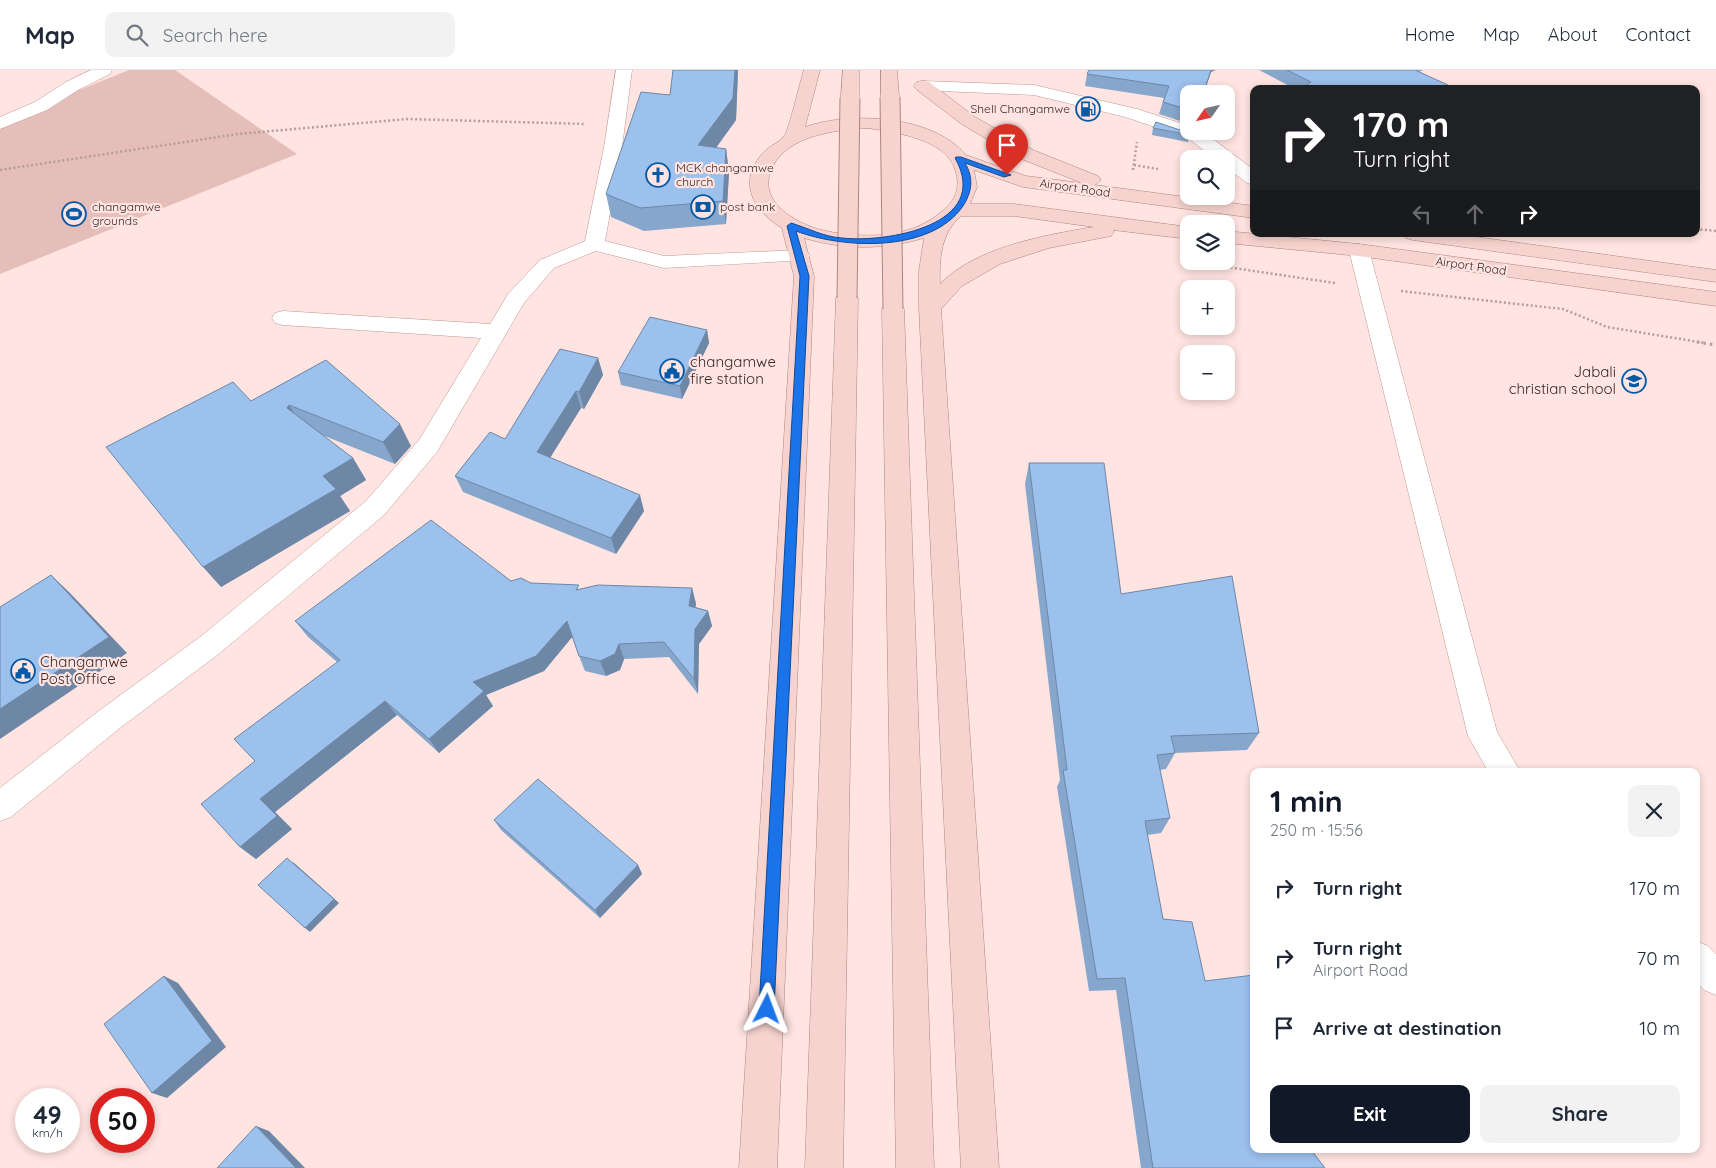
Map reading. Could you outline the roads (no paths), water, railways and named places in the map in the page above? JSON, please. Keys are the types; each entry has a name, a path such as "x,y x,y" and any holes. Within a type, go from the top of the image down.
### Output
{"main road":[{"path":"793,138 812,70"},
{"path":"824,1168 838,676 851,70"},
{"path":"889,70 893,310 915,1168"},
{"path":"921,78 927,115 938,142"},
{"path":"921,78 969,121 1026,154 1130,195"},
{"path":"980,1168 930,308 930,271 934,239 950,216 965,198 968,184 966,171 958,158 938,142 918,132 893,126 867,123 840,124 793,138 775,150 763,164 759,180 762,197 772,212 791,226 814,235 841,241 870,242 898,239 924,232 950,216 1014,210 1180,232"},
{"name":"Airport Road","path":"958,158 1023,181 1250,211"},
{"path":"758,1168 804,276 791,226"},
{"path":"930,308 958,278 1012,252 1055,239 1132,227"},
{"name":"Airport Road","path":"1235,237 1360,250 1716,299"},
{"name":"Airport Road","path":"1435,237 1716,276"},
{"path":"1626,263 1699,256 1716,258"},
{"path":"1540,276 1649,306 1716,317"}],"street":[{"path":"0,124 41,106 72,86 104,70"},
{"path":"594,244 613,147 624,70"},
{"path":"921,78 1034,90 1140,116 1194,134 1250,176"},
{"path":"0,807 110,719 210,645 375,508 428,446 516,299 547,264 594,244 664,262 800,256"},
{"path":"1360,250 1483,736 1503,768"},
{"path":"282,318 496,332"},
{"path":"1700,962 1716,978"}],"place":[{"name":"Shell Changamwe","path":"1088,109"},
{"name":"MCK changamwe church","path":"658,175"},
{"name":"post bank","path":"703,207"},
{"name":"changamwe grounds","path":"74,214"},
{"name":"changamwe fire station","path":"672,371"},
{"name":"Jabali christian school","path":"1634,381"},
{"name":"Changamwe Post Office","path":"23,671"}]}
